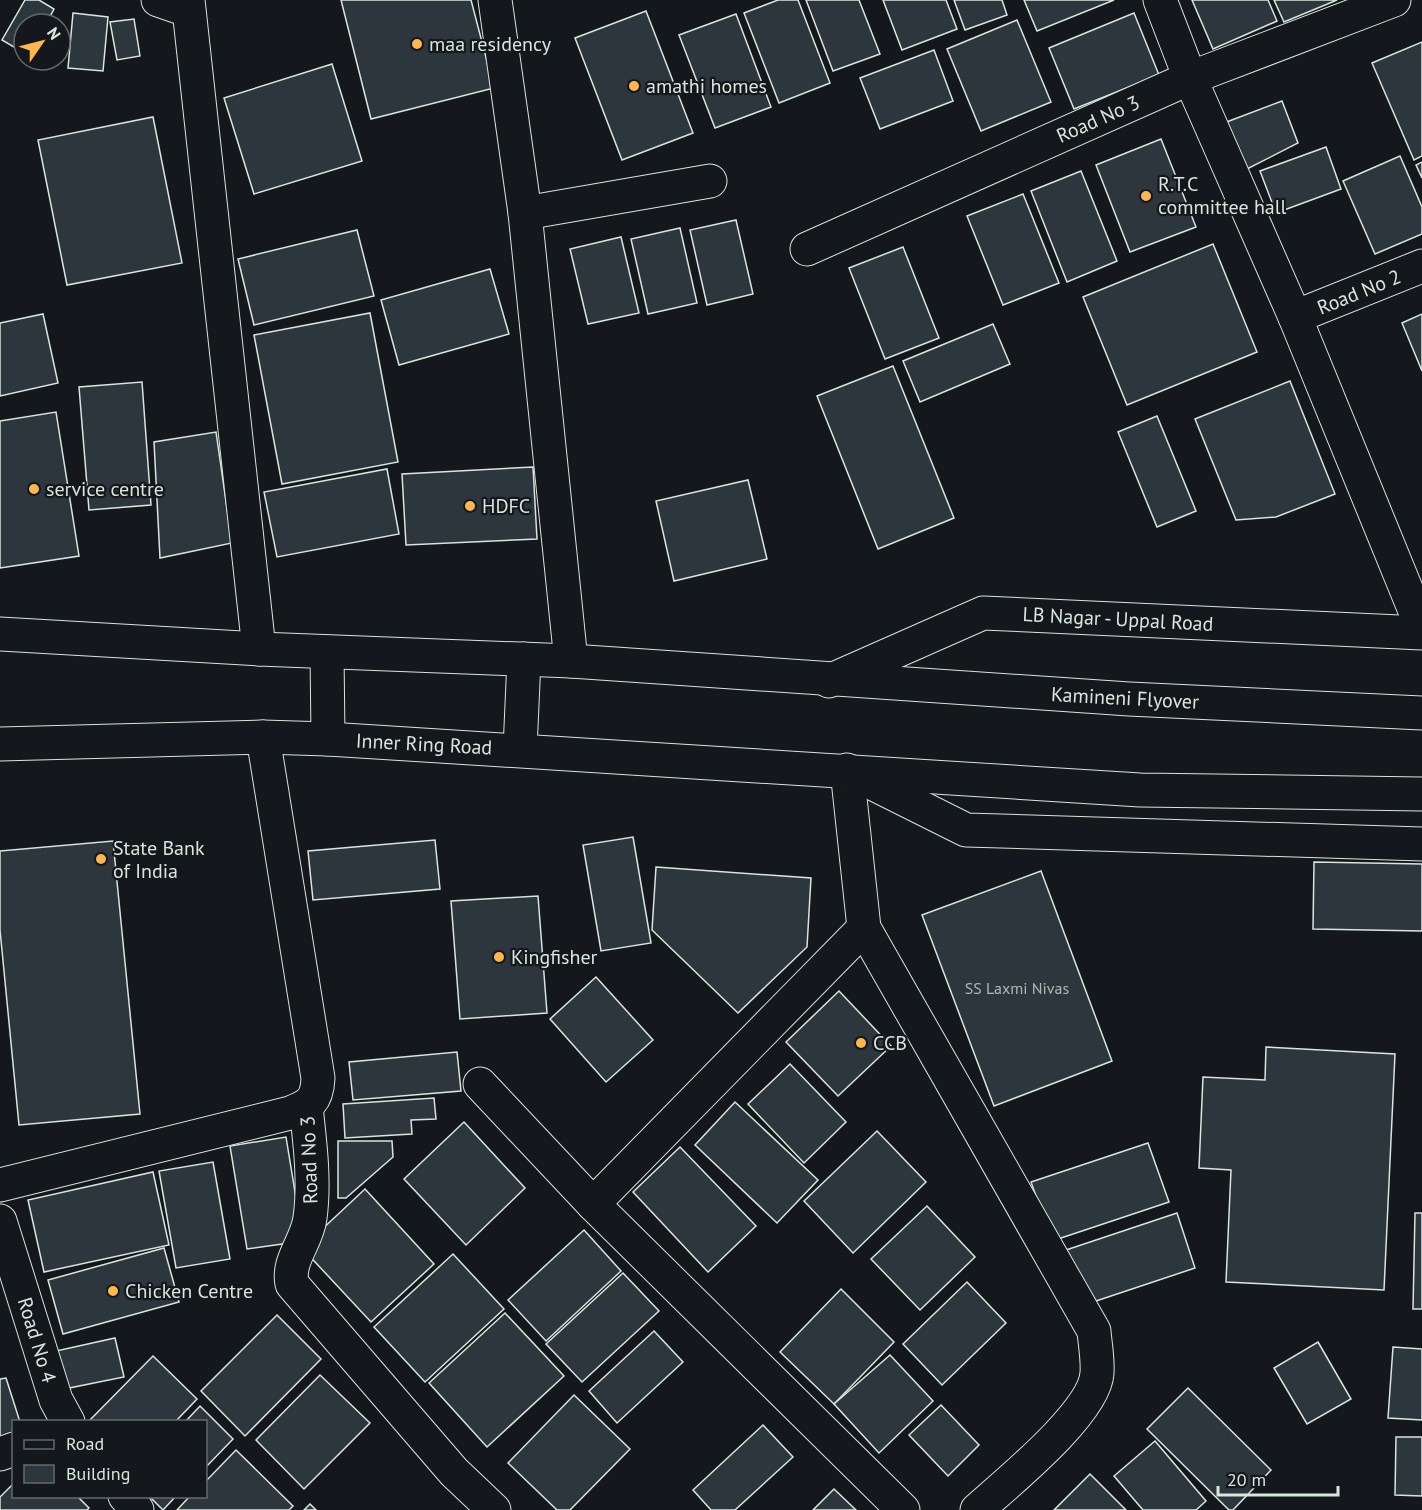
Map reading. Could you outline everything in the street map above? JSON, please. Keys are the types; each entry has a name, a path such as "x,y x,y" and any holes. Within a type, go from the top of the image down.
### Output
{"main road":[{"path":"495,0 525,213 571,661"},
{"path":"1160,0 1190,78 1412,574 1422,631"},
{"name":"Road No 3","path":"807,249 1190,78 1394,0"},
{"path":"178,3 259,649"},
{"path":"525,213 710,181"},
{"name":"Road No 2","path":"1295,317 1422,266"},
{"name":"LB Nagar - Uppal Road","path":"829,681 983,613 1422,631"},
{"path":"0,634 259,649 571,661 829,681"},
{"path":"327,652 328,739"},
{"path":"520,750 524,659"},
{"name":"Kamineni Flyover","path":"829,681 1117,699 1422,713"},
{"name":"Road No 3","path":"264,737 318,1078 317,1094 306,1107 311,1161 310,1217 305,1239 294,1258 292,1284 454,1472 494,1510"},
{"name":"Inner Ring Road","path":"0,744 264,737 847,770"},
{"path":"847,770 1140,790 1422,794"},
{"path":"847,770 966,830 1422,844"},
{"path":"847,770 864,928 1094,1331 1098,1375 1079,1411 1051,1443 977,1510"},
{"path":"593,1204 864,928"},
{"path":"480,1084 593,1204 903,1510"},
{"path":"0,1185 290,1113 306,1107"},
{"name":"Road No 4","path":"0,1221 56,1400 67,1420"},
{"path":"126,1498 137,1510"}],"building":[{"path":"25,0 39,0 54,9 52,12 18,12"},
{"name":"maa residency","path":"341,0 471,0 494,88 371,119"},
{"path":"778,0 798,0 830,83 779,103 744,13"},
{"path":"806,0 859,0 880,54 833,71"},
{"path":"883,0 946,0 957,29 902,50"},
{"path":"954,0 1002,0 1007,15 965,30"},
{"path":"1024,0 1114,0 1037,31"},
{"path":"1192,0 1268,0 1277,21 1213,49"},
{"path":"1274,0 1337,0 1284,22"},
{"name":"amathi homes","path":"646,11 693,133 622,160 575,38"},
{"path":"73,13 108,17 103,71 72,68"},
{"path":"1134,13 1159,75 1074,109 1049,48"},
{"path":"736,14 771,107 715,128 679,35"},
{"path":"134,19 140,56 117,60 110,22"},
{"path":"1017,20 1051,102 981,131 947,49"},
{"path":"12,23 12,46 2,40"},
{"path":"1422,42 1422,156 1414,160 1372,63"},
{"path":"934,50 953,101 880,129 860,78"},
{"path":"332,64 362,161 254,194 224,98"},
{"path":"1282,101 1298,143 1247,169 1224,123"},
{"path":"153,117 182,263 67,285 38,140"},
{"name":"R.T.C committee hall","path":"1161,139 1196,227 1130,252 1096,165"},
{"path":"1326,147 1341,189 1276,213 1260,171"},
{"path":"1400,156 1422,207 1422,234 1375,254 1343,181"},
{"path":"1422,162 1422,178 1416,165"},
{"path":"1081,171 1117,261 1067,282 1031,191"},
{"path":"1023,194 1059,283 1003,305 967,216"},
{"path":"736,220 753,294 707,305 690,230"},
{"path":"680,228 697,303 648,314 631,239"},
{"path":"357,230 374,296 254,325 238,259"},
{"path":"621,237 639,313 588,324 570,249"},
{"path":"1213,244 1257,352 1127,405 1083,297"},
{"path":"903,247 939,338 885,359 849,268"},
{"path":"490,269 509,334 399,365 381,300"},
{"path":"370,313 398,462 282,484 254,335"},
{"path":"43,314 58,383 0,396 0,323"},
{"path":"1422,314 1422,371 1402,323"},
{"path":"993,324 1010,364 920,402 903,361"},
{"path":"893,366 954,518 878,549 817,396"},
{"path":"1290,381 1335,494 1276,517 1236,520 1195,419"},
{"path":"142,382 151,505 89,510 79,387"},
{"name":"service centre","path":"56,412 79,556 0,568 0,421"},
{"path":"1157,416 1196,511 1157,527 1118,432"},
{"path":"216,432 232,543 160,558 154,442"},
{"name":"HDFC","path":"533,467 537,539 406,545 402,474"},
{"path":"387,469 399,534 277,557 264,492"},
{"path":"748,480 767,559 674,581 656,501"},
{"path":"633,837 651,943 601,951 583,845"},
{"path":"435,840 440,889 313,900 308,851"},
{"path":"113,841 140,1114 19,1125 0,930 0,851"},
{"path":"1314,862 1422,864 1422,931 1313,929"},
{"path":"656,867 811,878 807,947 738,1013 652,930"},
{"path":"1041,871 1112,1061 994,1106 922,915"},
{"name":"Kingfisher","path":"538,896 547,1013 460,1019 451,901"},
{"path":"596,977 653,1040 606,1082 550,1019"},
{"path":"839,991 891,1046 838,1096 786,1042"},
{"path":"1266,1047 1395,1054 1384,1290 1226,1282 1231,1170 1199,1168 1203,1077 1265,1080"},
{"path":"457,1052 461,1091 353,1100 349,1062"},
{"path":"790,1064 846,1122 804,1163 748,1104"},
{"path":"434,1098 436,1119 411,1120 412,1134 345,1138 343,1104"},
{"path":"735,1102 818,1180 777,1223 695,1145"},
{"path":"464,1122 525,1188 466,1245 404,1179"},
{"path":"877,1131 926,1182 853,1253 804,1201"},
{"path":"286,1137 303,1241 247,1249 230,1146"},
{"path":"338,1141 392,1141 393,1157 346,1198 338,1198"},
{"path":"1148,1143 1169,1202 1052,1241 1031,1182"},
{"path":"680,1147 756,1226 708,1272 633,1192"},
{"path":"213,1162 230,1259 176,1268 159,1171"},
{"path":"153,1172 169,1245 44,1272 28,1200"},
{"path":"365,1189 434,1264 371,1322 302,1248"},
{"path":"927,1206 975,1257 920,1310 871,1259"},
{"path":"1177,1213 1195,1268 1081,1306 1063,1251"},
{"path":"1415,1213 1422,1213 1422,1309 1413,1309"},
{"path":"584,1230 621,1271 546,1341 508,1300"},
{"name":"Chicken Centre","path":"164,1248 179,1302 63,1334 48,1280"},
{"path":"453,1254 504,1309 425,1382 374,1327"},
{"path":"623,1273 659,1311 582,1382 546,1344"},
{"path":"967,1282 1006,1323 942,1385 903,1344"},
{"path":"841,1289 894,1342 834,1404 780,1352"},
{"path":"505,1313 564,1376 487,1447 429,1383"},
{"path":"277,1315 321,1359 245,1436 201,1391"},
{"path":"654,1331 683,1362 617,1423 589,1391"},
{"path":"115,1338 124,1377 64,1389 56,1351"},
{"path":"1318,1342 1351,1399 1307,1424 1274,1368"},
{"path":"1393,1347 1422,1349 1422,1420 1388,1418"},
{"path":"890,1355 933,1401 879,1453 834,1404"},
{"path":"153,1356 197,1399 177,1420 90,1420"},
{"path":"320,1375 370,1423 304,1489 256,1440"},
{"path":"6,1378 19,1420 12,1420 12,1445 0,1448 0,1379"},
{"path":"1188,1388 1271,1470 1233,1510 1229,1510 1147,1429"},
{"path":"574,1395 630,1449 570,1510 557,1510 508,1463"},
{"path":"941,1405 979,1445 948,1476 909,1435"},
{"path":"200,1406 233,1439 207,1466 207,1420 187,1420"},
{"path":"763,1425 793,1457 735,1510 711,1510 693,1490"},
{"path":"1396,1437 1422,1437 1422,1496 1395,1495"},
{"path":"1155,1441 1206,1501 1196,1510 1143,1510 1114,1476"},
{"path":"236,1450 293,1506 289,1510 177,1510 188,1498 207,1498 207,1480"},
{"path":"1090,1474 1126,1510 1054,1510"},
{"path":"12,1485 12,1498 79,1498 89,1508 87,1510 0,1510 0,1497"},
{"path":"834,1489 856,1510 813,1510"},
{"path":"151,1498 174,1498 163,1510"},
{"path":"310,1504 316,1510 304,1510"}],"place":[{"name":"maa residency","path":"417,44"},
{"name":"amathi homes","path":"634,86"},
{"name":"R.T.C committee hall","path":"1146,196"},
{"name":"service centre","path":"34,489"},
{"name":"HDFC","path":"470,506"},
{"name":"State Bank of India","path":"101,859"},
{"name":"Kingfisher","path":"499,957"},
{"name":"CCB","path":"861,1043"},
{"name":"Chicken Centre","path":"113,1291"}]}
